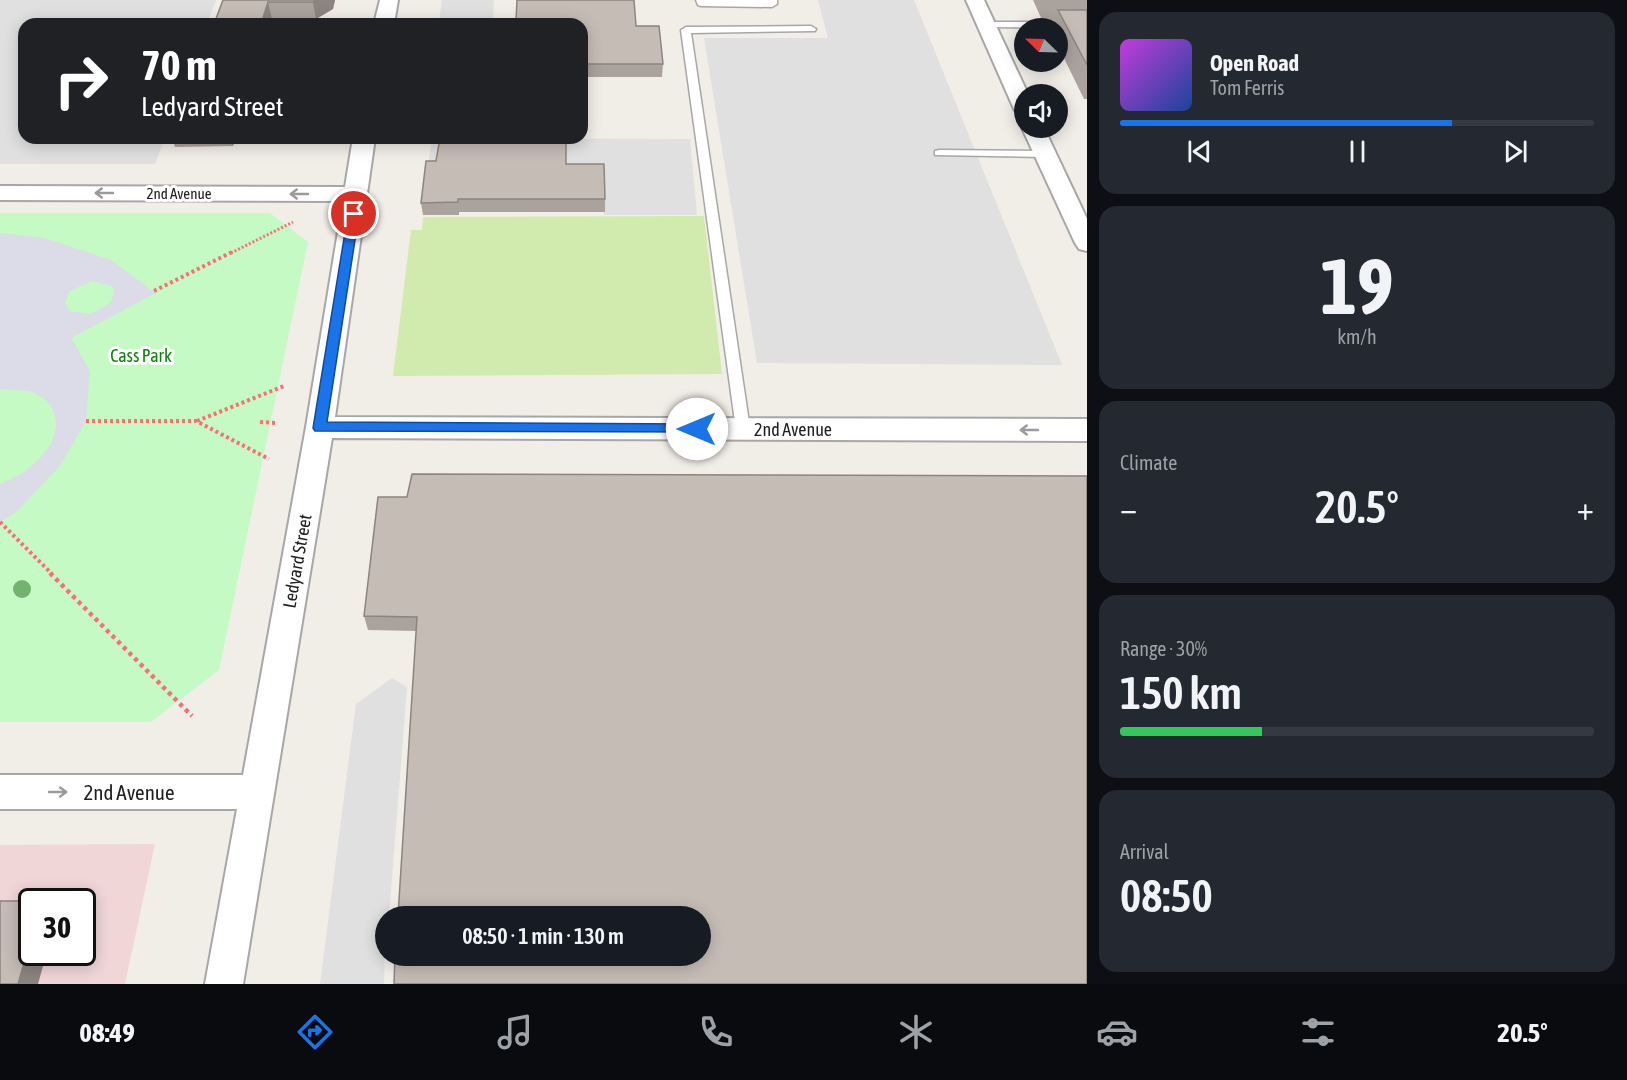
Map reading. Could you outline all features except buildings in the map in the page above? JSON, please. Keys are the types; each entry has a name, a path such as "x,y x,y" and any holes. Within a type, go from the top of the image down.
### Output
{"street":[{"path":"385,18 389,0"},
{"path":"975,0 1014,86"},
{"path":"1038,138 1087,243"},
{"name":"Ledyard Street","path":"224,984 320,428 363,144"},
{"name":"2nd Avenue","path":"0,193 357,194"},
{"name":"2nd Avenue","path":"320,428 1087,430"},
{"name":"2nd Avenue","path":"0,792 258,792"}],"lane":[{"path":"701,0 701,3 772,4 772,0"},
{"path":"986,25 1087,25"},
{"path":"743,429 686,30 811,29"},
{"path":"939,153 1046,154"}],"path":[{"path":"154,291 302,218"},
{"path":"86,421 196,421 284,386"},
{"path":"196,421 269,459"},
{"path":"260,422 277,423"},
{"path":"0,522 192,716"}],"shaded area":[{"path":"0,0 216,0 209,18 18,18 18,144 163,144 155,164 0,164"},
{"path":"442,0 494,0 493,18 440,18"},
{"path":"818,0 914,0 1062,365 757,363 704,38 828,38"},
{"path":"588,139 690,139 697,215 604,215 602,176 427,174 431,144 588,144"},
{"path":"0,233 45,238 111,260 156,293 71,338 90,371 86,421 60,466 15,513 0,522 0,484 23,473 41,457 52,442 56,425 54,411 45,399 30,391 0,389","holes":["92,281 112,286 114,291 111,302 91,314 70,311 65,302 70,291"]},
{"path":"392,678 407,687 390,906 375,906 375,966 385,966 384,984 320,984 356,704"},
{"path":"155,844 125,984 0,984 0,845"}],"green space":[{"name":"Cass Park","path":"0,213 270,213 308,242 219,670 151,722 0,722"},
{"path":"704,216 722,374 393,376 411,230 422,230 423,217"}],"route":[{"path":"354,214 320,428 697,429"}]}
